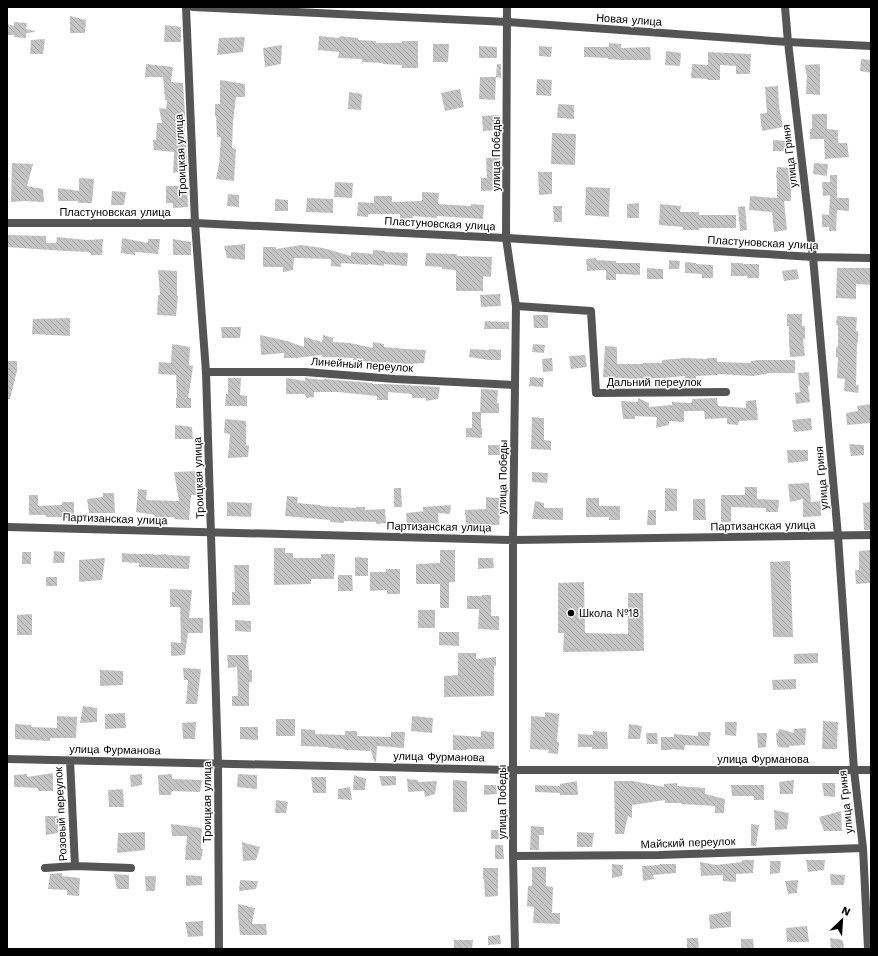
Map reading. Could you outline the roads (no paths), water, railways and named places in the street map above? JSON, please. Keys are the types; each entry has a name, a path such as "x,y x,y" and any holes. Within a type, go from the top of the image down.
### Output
{"street":[{"name":"Троицкая улица","path":"186,7 195,224 206,372 212,533 218,764 219,949"},
{"name":"Новая улица","path":"193,7 508,22 788,42 871,46"},
{"name":"улица Победы","path":"508,7 506,238 516,306 513,540 513,856 515,949"},
{"name":"улица Гриня","path":"786,7 788,42 813,257 838,536 854,770 863,848 868,949"},
{"name":"Пластуновская улица","path":"7,223 195,224 506,238 813,257 871,258"},
{"name":"Дальний переулок","path":"516,306 592,311 596,393 726,392"},
{"name":"Линейный переулок","path":"206,372 305,372 395,379 515,385"},
{"name":"Партизанская улица","path":"7,527 513,540 871,535"},
{"name":"улица Фурманова","path":"7,759 513,770 871,770"},
{"name":"Розовый переулок","path":"70,760 75,866"},
{"name":"Майский переулок","path":"513,856 659,855 863,848"},
{"name":"Розовый переулок","path":"45,868 75,866 130,868"}],"place":[{"name":"Школа №18","path":"571,613"}]}
